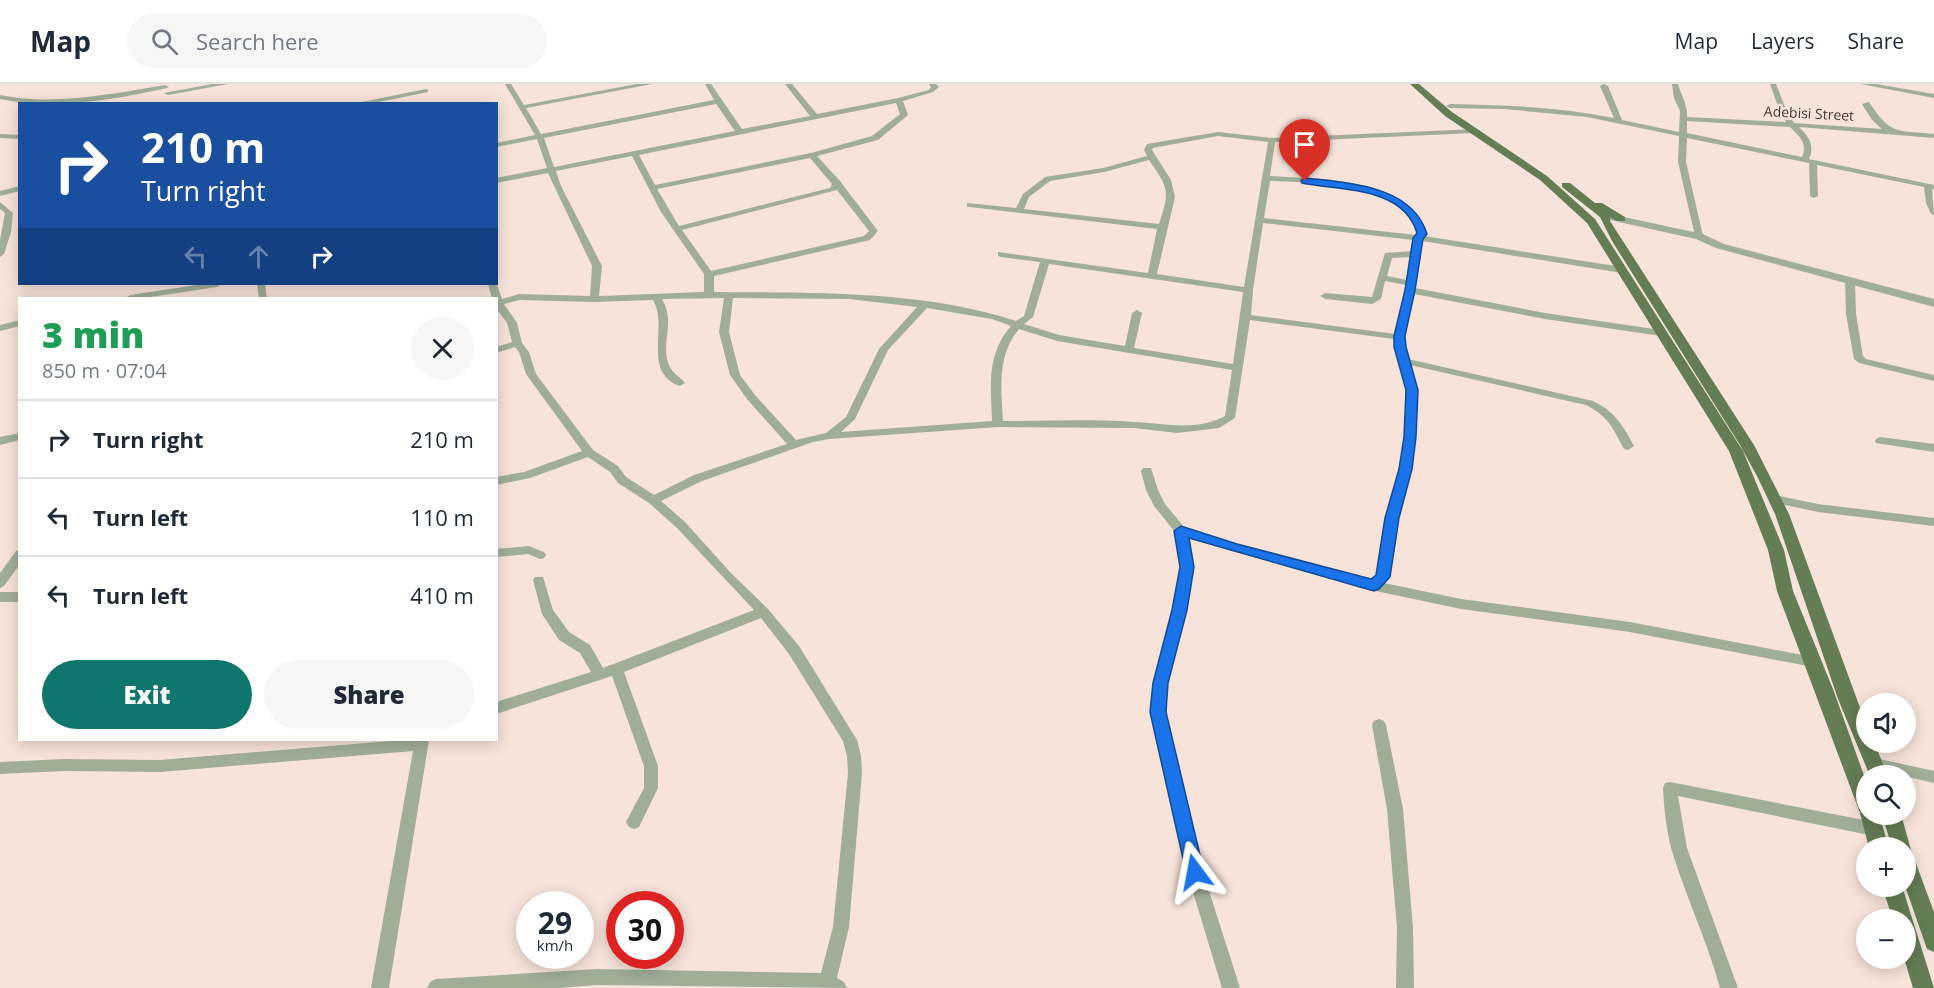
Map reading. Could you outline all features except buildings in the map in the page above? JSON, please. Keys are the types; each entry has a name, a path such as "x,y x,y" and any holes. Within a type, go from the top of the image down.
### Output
{"main road":[{"path":"1414,84 1423,94 1453,111 1575,191 1626,219"},
{"path":"1425,84 1474,131 1563,193 1585,215 1736,452 1776,550 1785,591 1824,689 1856,779"},
{"path":"1575,191 1605,219 1747,445 1775,499 1846,699 1875,765"},
{"path":"1916,889 1934,942"},
{"path":"1916,962 1924,988"}],"street":[{"path":"114,95 116,84"},
{"path":"0,97 11,100 55,102 166,88 225,84"},
{"path":"507,84 540,138 557,186 597,266 594,299"},
{"path":"592,84 596,92"},
{"path":"522,107 649,84"},
{"path":"708,84 740,132"},
{"path":"498,181 900,100 931,91 935,87 932,84"},
{"path":"1675,84 1684,111 1682,162 1699,236"},
{"path":"1773,84 1783,112 1809,145 1814,196"},
{"path":"1864,84 1934,96"},
{"path":"792,85 815,117"},
{"path":"1604,86 1619,121"},
{"path":"366,102 426,91"},
{"path":"0,106 11,100"},
{"path":"498,145 719,100"},
{"path":"652,188 812,155 875,138 904,115 900,100"},
{"path":"1866,104 1875,118 1890,132"},
{"path":"1453,111 1548,110 1683,134 1931,187 1930,203 1934,212"},
{"name":"Adebisi Street","path":"1683,119 1791,124 1934,136"},
{"path":"1152,275 1162,227 1171,203 1171,192 1163,173 1151,157 1148,150 1150,146 1210,134 1272,140 1474,131"},
{"path":"0,136 18,137"},
{"path":"653,500 698,478 794,444 829,436 998,424 1134,425 1177,430 1215,426 1230,418 1272,140"},
{"path":"634,153 677,230 709,274 710,296"},
{"path":"709,274 872,235 874,231 812,155"},
{"path":"1019,210 1026,196 1048,179 1104,170 1151,157"},
{"path":"1265,178 1348,185 1389,196 1404,206 1419,225 1422,234 1418,238 1411,286 1399,336 1412,390 1406,469 1392,518 1383,577 1374,585"},
{"path":"677,230 832,190 837,183"},
{"path":"0,194 18,189"},
{"path":"0,204 9,213 7,232 0,254"},
{"path":"970,205 1162,227"},
{"path":"1585,215 1605,219 1626,219 1699,236 1720,246 1934,303"},
{"path":"1259,220 1418,238 1622,270"},
{"path":"1001,254 1248,290"},
{"path":"1325,296 1372,301 1376,299 1388,255 1415,254"},
{"path":"998,424 995,374 1006,338 1018,324 1028,317 1045,262"},
{"path":"1383,278 1545,316 1661,333"},
{"path":"1850,281 1851,314 1857,357 1863,361 1934,378"},
{"path":"148,297 212,285"},
{"path":"729,295 724,332 735,375 751,397 794,444"},
{"path":"436,988 597,977 830,986 841,927 854,756 850,740 818,685 794,650 763,612 681,525 653,500 622,480 614,469 589,453 531,374 512,322 498,303 519,297 594,299 729,295 849,296 925,304 994,317 1057,338 1237,368"},
{"path":"656,297 662,304 665,326 660,354 668,374 680,383"},
{"path":"829,436 850,419 875,372 884,349 925,304"},
{"path":"1129,350 1137,313"},
{"path":"1246,317 1399,336"},
{"path":"0,328 18,324"},
{"path":"498,349 518,343"},
{"path":"1405,361 1589,403 1606,411 1616,420 1628,446"},
{"path":"0,441 18,436"},
{"path":"1880,441 1934,447"},
{"path":"498,481 526,475 589,453"},
{"path":"1147,471 1152,490 1160,506 1181,531 1187,567 1179,610 1160,683 1158,712 1195,872 1231,988"},
{"path":"1775,499 1818,508 1934,522"},
{"path":"1181,531 1235,548 1374,585 1461,604 1630,627 1813,662"},
{"path":"498,553 529,550 540,555"},
{"path":"0,583 18,557"},
{"path":"539,580 547,611 564,636 585,649 600,674"},
{"path":"0,597 18,597"},
{"path":"498,707 616,669 763,612"},
{"path":"616,669 651,766 651,788 634,822"},
{"path":"1378,725 1395,808 1405,928 1405,988"},
{"path":"0,768 160,765 421,742 380,988"},
{"path":"1916,775 1934,777"},
{"path":"1729,988 1682,857 1675,831 1670,788 1856,819"}],"route":[{"path":"1195,872 1158,712 1160,683 1179,610 1187,567 1181,531 1235,548 1374,585 1383,577 1392,518 1406,469 1412,390 1399,336 1410,290 1418,238 1422,234 1419,225 1404,206 1389,196 1348,185 1305,181"}]}
